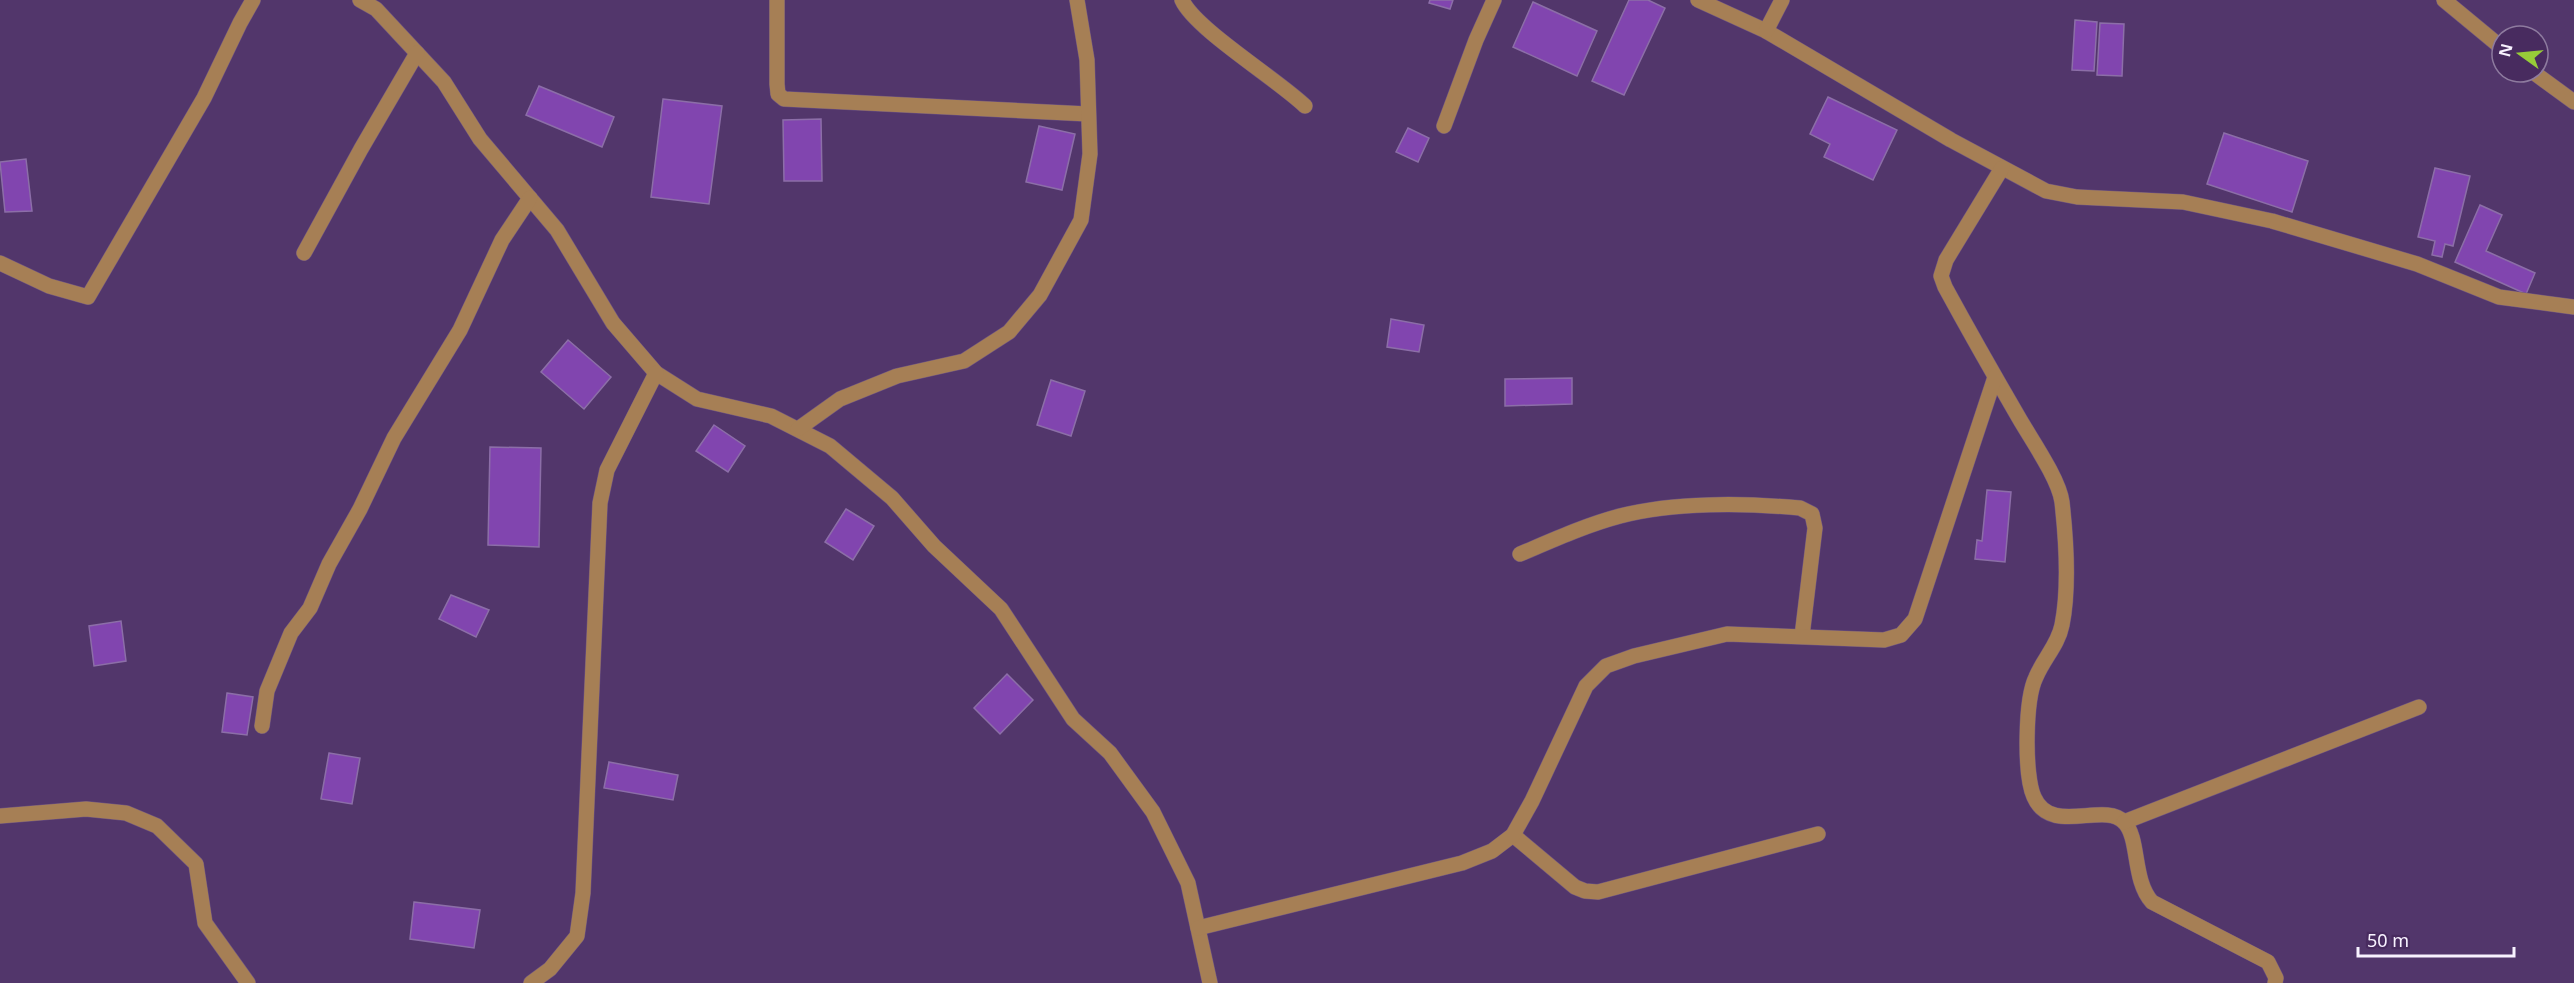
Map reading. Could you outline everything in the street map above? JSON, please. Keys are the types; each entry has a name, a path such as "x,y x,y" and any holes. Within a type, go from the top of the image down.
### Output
{"street":[{"path":"0,263 49,286 88,297 204,98 253,0"},
{"path":"360,0 376,9 444,82 480,139 557,230 613,323 656,373 697,399 771,416 830,446 892,498 934,546 1001,609 1073,719 1110,753 1153,812 1188,884 1210,983"},
{"path":"777,0 777,84 778,94 784,99 1088,114"},
{"path":"798,429 840,399 897,376 964,361 1009,332 1040,295 1081,220 1090,154 1087,60 1077,0"},
{"path":"1182,0 1187,10 1204,25 1305,106"},
{"path":"1444,126 1476,40 1494,0"},
{"path":"1698,0 1766,31 1951,140 2046,191 2077,197 2183,202 2272,221 2417,264 2499,297 2574,307"},
{"path":"1766,31 1782,0"},
{"path":"2444,0 2490,38"},
{"path":"304,253 417,53"},
{"path":"2549,84 2574,102"},
{"path":"2002,168 1946,260 1941,276 1995,377 2045,462 2062,500 2066,600 2057,644 2035,678 2029,706 2027,778 2034,799 2045,813 2056,816 2114,817 2124,822 2130,833 2144,893 2152,902 2268,962 2276,983"},
{"path":"262,726 267,691 291,633 310,608 329,564 360,509 394,438 460,330 502,240 530,198"},
{"path":"531,983 550,969 577,936 583,893 600,503 608,470 656,373"},
{"path":"1198,928 1461,863 1492,851 1513,835 1532,801 1586,686 1605,666 1634,656 1727,634 1884,640 1902,635 1915,619 1995,377"},
{"path":"1520,554 1574,531 1620,516 1678,507 1800,507 1812,514 1815,528 1802,636"},
{"path":"2124,822 2419,707"},
{"path":"0,816 86,809 126,813 157,826 196,864 205,923 248,983"},
{"path":"1513,835 1575,886 1586,891 1598,892 1818,834"}],"building":[{"path":"1430,0 1453,0 1450,9 1429,3"},
{"path":"1629,0 1648,0 1665,8 1624,95 1592,81"},
{"path":"1533,2 1597,31 1577,76 1513,47"},
{"path":"2075,20 2097,22 2094,71 2072,70"},
{"path":"2100,23 2124,24 2122,76 2097,75"},
{"path":"539,86 614,117 602,147 526,115"},
{"path":"1828,97 1897,130 1873,180 1824,157 1830,144 1810,134"},
{"path":"663,99 722,106 709,204 651,197"},
{"path":"821,119 822,181 784,181 783,120"},
{"path":"1039,126 1075,134 1062,190 1026,182"},
{"path":"1408,128 1429,138 1418,162 1396,152"},
{"path":"2224,133 2308,161 2292,212 2207,184"},
{"path":"26,159 32,211 5,212 0,162"},
{"path":"2435,168 2470,176 2453,246 2445,244 2442,257 2432,255 2435,241 2418,237"},
{"path":"2480,205 2502,215 2486,251 2535,273 2526,294 2455,262"},
{"path":"1391,319 1424,325 1419,352 1387,347"},
{"path":"568,340 611,377 584,409 541,372"},
{"path":"1572,378 1572,404 1505,406 1505,379"},
{"path":"1051,380 1085,391 1071,436 1037,425"},
{"path":"714,425 745,446 728,472 696,451"},
{"path":"490,447 541,448 539,547 488,545"},
{"path":"1987,490 2011,492 2005,562 1975,559 1977,540 1982,541"},
{"path":"846,509 874,526 853,560 825,542"},
{"path":"451,595 489,610 476,637 439,619"},
{"path":"121,621 126,661 94,666 89,626"},
{"path":"1007,674 1033,700 1000,734 974,708"},
{"path":"227,693 253,697 247,735 222,732"},
{"path":"329,753 360,758 352,804 321,799"},
{"path":"609,762 678,775 673,800 604,788"},
{"path":"414,902 480,910 474,948 410,939"}]}
